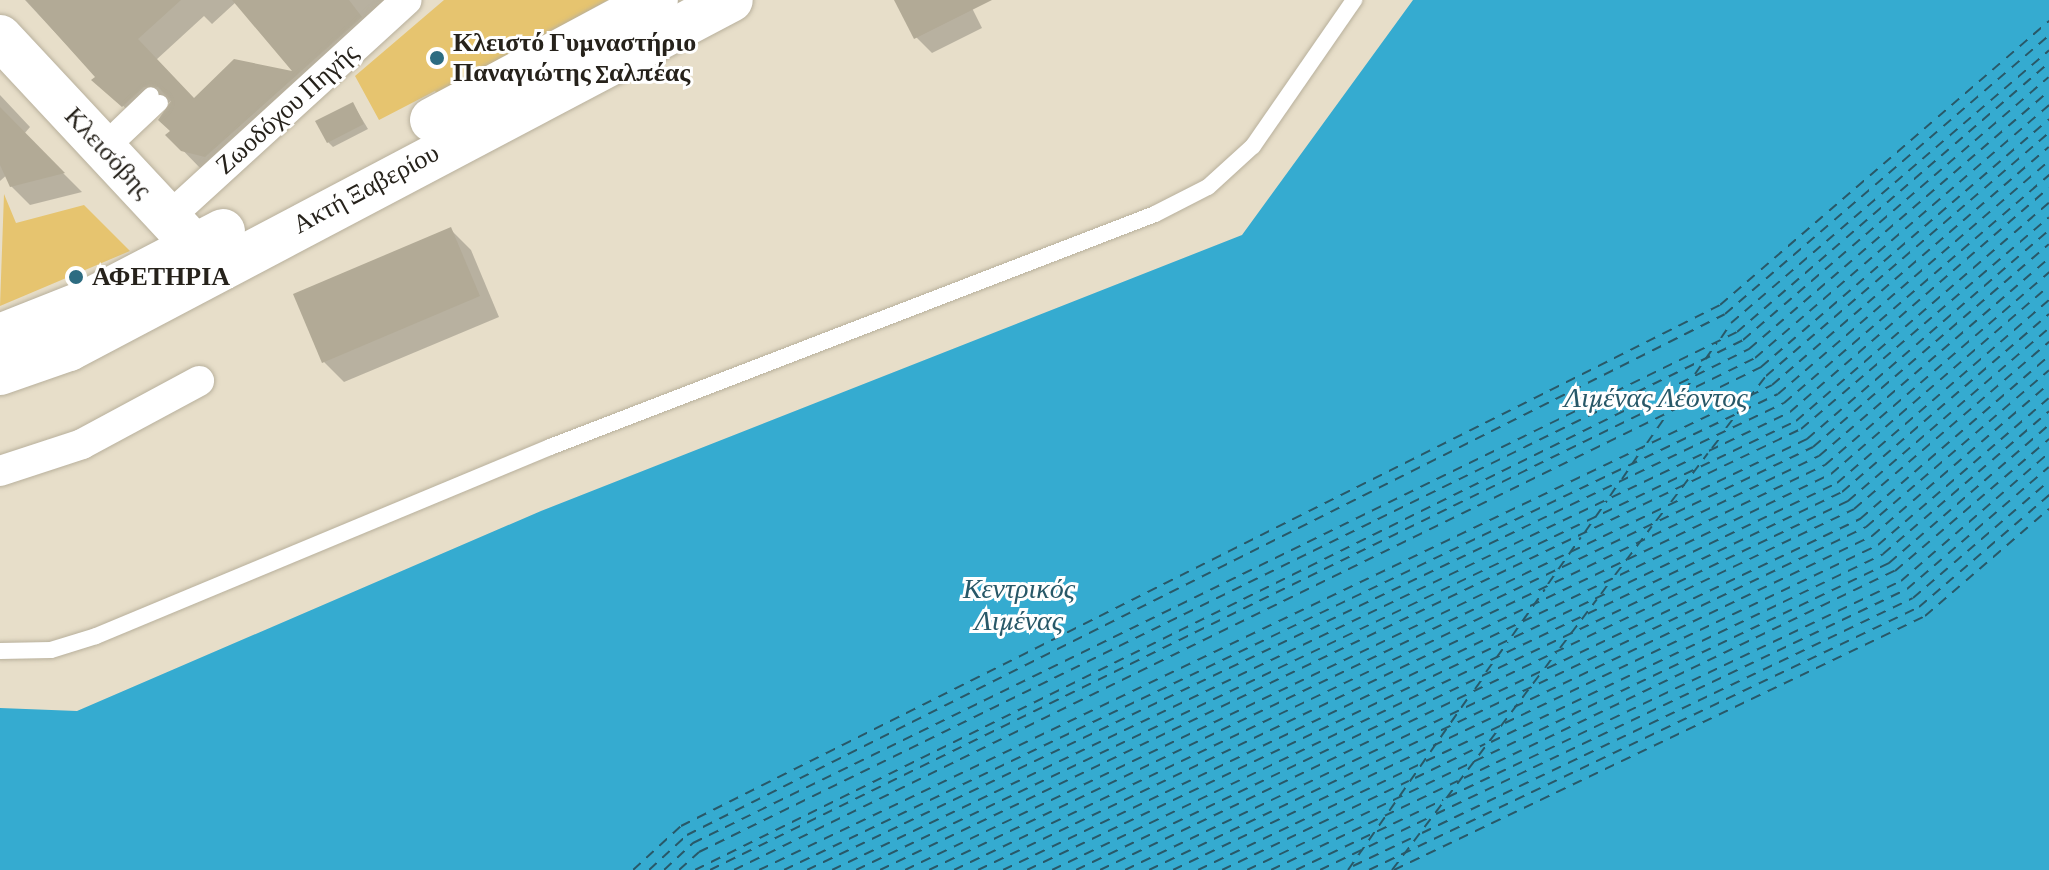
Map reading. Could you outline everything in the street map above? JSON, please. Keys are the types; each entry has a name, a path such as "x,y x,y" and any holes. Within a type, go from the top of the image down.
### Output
{"main road":[{"name":"Ακτή Ξαβερίου","path":"0,336 88,301 656,0"},
{"name":"Ακτή Ξαβερίου","path":"0,373 69,349 191,245 731,0"},
{"name":"Κλεισόβης","path":"0,37 191,245"}],"street":[{"name":"Ζωοδόχου Πηγής","path":"191,245 387,6"},
{"path":"0,471 82,444 199,381"}],"lane":[{"path":"0,651 51,650 96,636 564,441 1155,214 1208,187 1253,146 1354,0"},
{"path":"104,148 156,99"}],"shaded area":[{"name":"Κλειστό Γυμναστήριο Παναγιώτης Σαλπέας","path":"444,0 608,0 438,95 435,91 379,120 355,76"},
{"path":"4,194 16,223 84,205 130,251 0,306"}],"water":[{"path":"1413,0 2049,0 2049,870 0,870 0,708 77,711 541,511 1242,235"}],"building":[{"path":"26,0 181,0 138,39 194,98 234,59 292,71 232,0 349,0 362,17 205,157 181,151 165,135 170,131 158,120 171,101 158,87 144,87 122,107 91,80 95,77"},
{"path":"894,0 992,0 914,39"},
{"path":"353,102 364,124 327,143 315,121"},
{"path":"0,107 65,173 10,187 0,165"},
{"path":"451,227 480,296 322,363 293,294"}],"ferry route":[{"path":"633,870 681,826 1720,305 2049,21"},
{"path":"649,870 687,835 1725,314 2049,35"},
{"path":"1721,338 1731,323 2049,50"},
{"path":"664,870 693,843 1737,332 2049,63"},
{"path":"679,870 699,852 1743,340 2049,77"},
{"path":"695,870 1749,349 2049,91"},
{"path":"710,870 1755,358 2049,105"},
{"path":"734,870 1761,367 2049,119"},
{"path":"1726,428 1766,376 2049,133"},
{"path":"759,870 1772,385 2049,147"},
{"path":"784,870 1778,394 2049,161"},
{"path":"807,870 1784,403 2049,175"},
{"path":"832,870 1790,412 2049,188"},
{"path":"856,870 1796,421 2049,203"},
{"path":"880,870 1801,429 2049,217"},
{"path":"905,870 1807,439 2049,230"},
{"path":"929,870 1813,447 2049,244"},
{"path":"954,870 1819,456 2049,258"},
{"path":"978,870 1825,465 2049,272"},
{"path":"1003,870 1831,474 2049,286"},
{"path":"1027,870 1837,483 2049,300"},
{"path":"1052,870 1842,492 2049,314"},
{"path":"1076,870 1848,501 2049,328"},
{"path":"1100,870 1854,509 2049,342"},
{"path":"1695,374 1717,343"},
{"path":"1125,870 1860,519 2049,356"},
{"path":"1149,870 1866,527 2049,370"},
{"path":"1684,391 1692,380"},
{"path":"1173,870 1872,536 2049,384"},
{"path":"1670,410 1680,396"},
{"path":"1505,723 1878,545 2049,398"},
{"path":"1491,742 1883,554 2049,411"},
{"path":"1647,443 1666,416"},
{"path":"1247,870 1889,563 2049,425"},
{"path":"1712,448 1723,434"},
{"path":"1464,778 1895,571 2049,439"},
{"path":"1622,479 1643,448"},
{"path":"1671,502 1708,453"},
{"path":"1448,797 1901,581 2049,453"},
{"path":"1436,814 1907,589 2049,467"},
{"path":"1422,833 1913,598 2049,481"},
{"path":"1610,496 1618,484"},
{"path":"1369,870 1919,607 2049,495"},
{"path":"1585,532 1607,501"},
{"path":"1656,521 1667,507"},
{"path":"1394,870 1925,616 2049,509"},
{"path":"1615,575 1652,526"},
{"path":"1548,584 1581,537"},
{"path":"1601,594 1611,580"},
{"path":"1512,636 1545,589"},
{"path":"1560,648 1597,599"},
{"path":"1486,672 1508,642"},
{"path":"1545,668 1556,653"},
{"path":"1392,870 1541,673"},
{"path":"1475,689 1483,678"},
{"path":"1348,870 1471,694"},
{"path":"1426,761 1500,726"},
{"path":"1415,778 1485,744"},
{"path":"1198,870 1420,764"},
{"path":"1222,870 1409,781"},
{"path":"1271,870 1458,781"},
{"path":"1296,870 1443,800"},
{"path":"1320,870 1430,817"},
{"path":"1353,866 1416,836"}],"place":[{"name":"Κλειστό Γυμναστήριο Παναγιώτης Σαλπέας","path":"437,58"},
{"name":"ΑΦΕΤΗΡΙΑ","path":"76,277"}],"water label":[{"name":"Λιμένας Λέοντος","path":"1656,398"},
{"name":"Κεντρικός Λιμένας","path":"1019,605"}]}
